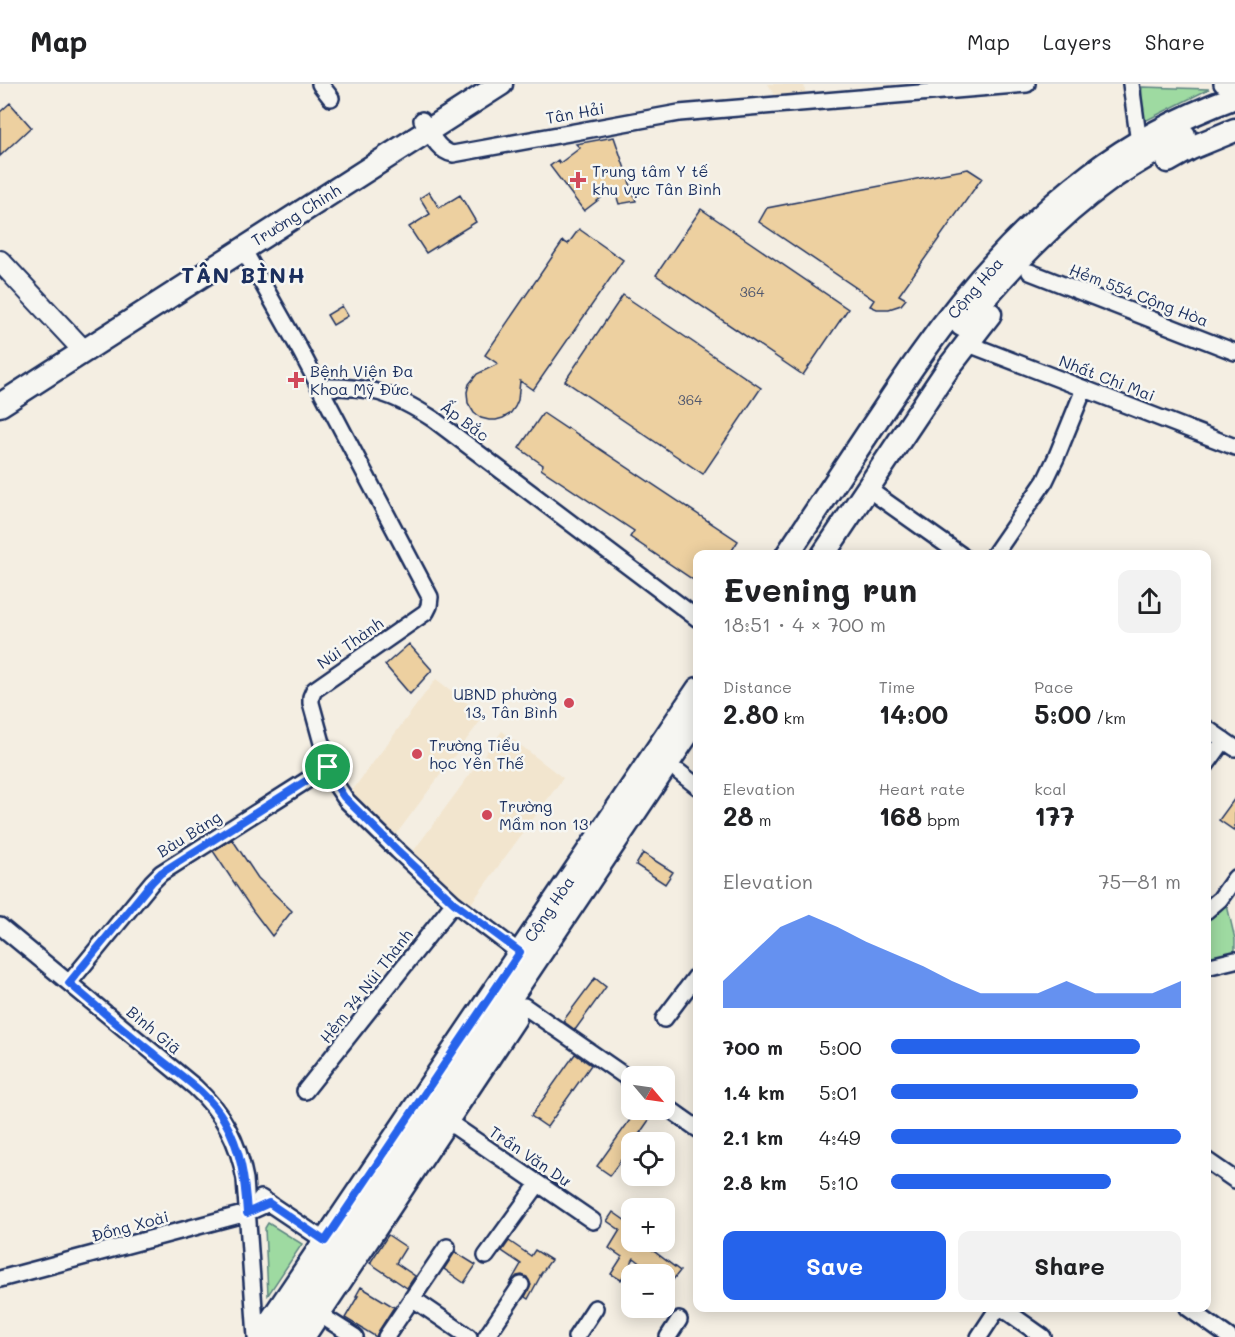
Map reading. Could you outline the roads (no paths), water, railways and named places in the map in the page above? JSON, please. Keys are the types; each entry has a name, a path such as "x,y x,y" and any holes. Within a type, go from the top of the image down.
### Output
{"main road":[{"name":"Trường Chinh","path":"425,125 478,84"},
{"name":"Trường Chinh","path":"0,405 79,346 425,125 501,84"},
{"name":"Cộng Hòa","path":"790,550 921,355 976,284 1026,231 1092,173 1139,142 1184,119 1235,98"},
{"name":"Cộng Hòa","path":"808,550 939,355 973,311 1021,259 1083,200 1110,180 1162,147 1235,113"},
{"name":"Cộng Hòa","path":"826,550 966,343 1030,272 1078,225 1123,189 1175,156 1235,130"},
{"name":"Trường Chinh","path":"0,388 79,346"},
{"name":"Cộng Hòa","path":"258,1337 693,696"},
{"name":"Cộng Hòa","path":"300,1327 693,726"},
{"name":"Cộng Hòa","path":"300,1327 319,1314 693,751"},
{"path":"283,1337 300,1327"}],"street":[{"path":"320,84 331,98"},
{"name":"Tân Hải","path":"425,125 440,148 453,154 679,113 1027,84"},
{"path":"1131,84 1139,142"},
{"path":"1222,84 1235,88"},
{"path":"240,243 320,387"},
{"path":"0,261 79,346"},
{"name":"Hẻm 554 Cộng Hòa","path":"1030,272 1235,352"},
{"name":"Nhất Chi Mai","path":"966,343 1235,447"},
{"name":"Ấp Bắc","path":"320,387 372,390 395,398 433,419 693,615"},
{"name":"Núi Thành","path":"320,387 431,600 426,612 313,692 311,703 328,767 334,782 348,801 398,851 454,903 520,952"},
{"path":"997,550 1045,481 1084,389"},
{"path":"867,489 954,550"},
{"path":"1211,731 1229,744 1211,760"},
{"name":"Bàu Bàng","path":"69,983 161,873 328,767"},
{"path":"679,772 693,783"},
{"path":"1211,911 1235,878"},
{"path":"1211,908 1220,899"},
{"name":"Hẻm 74 Núi Thành","path":"305,1091 454,903"},
{"name":"Bình Giã","path":"0,926 195,1087 215,1107 240,1155 246,1189 258,1337"},
{"path":"1211,966 1235,960"},
{"path":"664,1019 693,981"},
{"path":"524,1006 621,1073"},
{"path":"675,1113 693,1125"},
{"name":"Trần Văn Dư","path":"447,1121 594,1221"},
{"path":"1211,1163 1235,1180"},
{"path":"486,1256 538,1184"},
{"path":"246,1189 325,1241"},
{"name":"Đồng Xoài","path":"0,1279 247,1213 269,1203"},
{"path":"386,1337 447,1247"},
{"path":"486,1337 521,1285"},
{"path":"412,1298 469,1337"},
{"path":"576,1337 596,1308"},
{"path":"980,1337 997,1312"},
{"path":"1006,1312 1043,1337"},
{"path":"1194,1312 1229,1337"},
{"path":"319,1314 355,1337"},
{"path":"668,1337 679,1320"}],"place":[{"name":"Trung tâm Y tế khu vực Tân Bình","path":"578,180"},
{"name":"Bệnh Viện Đa Khoa Mỹ Đức","path":"296,380"},
{"name":"UBND phường 13, Tân Bình","path":"569,703"},
{"name":"Trường Tiểu học Yên Thế","path":"417,754"},
{"name":"Trường Mầm non 13","path":"487,815"}],"district":[{"name":"TÂN BÌNH","path":"244,275"}]}
